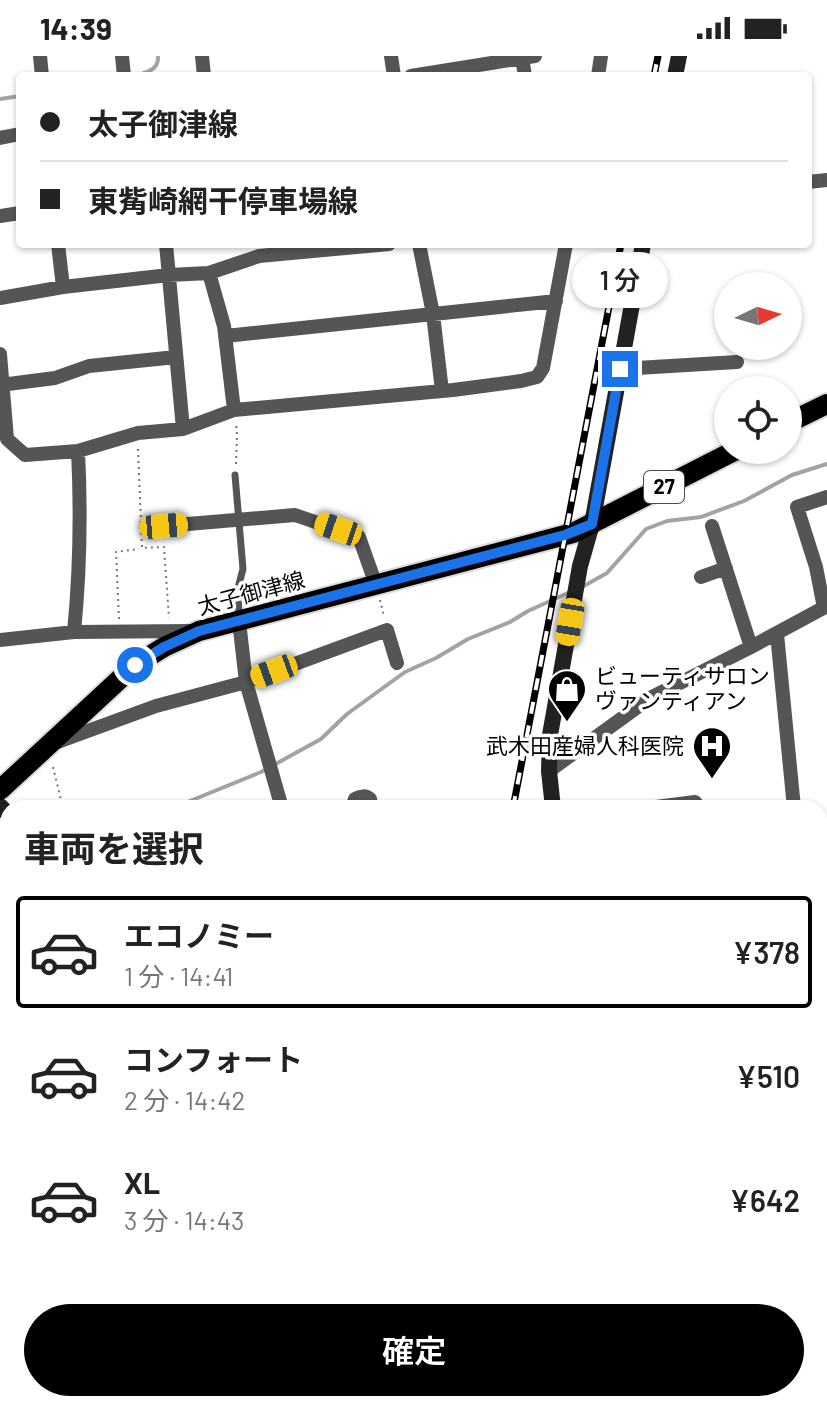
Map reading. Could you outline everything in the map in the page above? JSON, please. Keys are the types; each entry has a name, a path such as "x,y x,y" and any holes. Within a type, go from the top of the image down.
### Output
{"main road":[{"path":"552,800 550,735 642,248"},
{"path":"802,418 825,410"},
{"name":"太子御津線","path":"0,790 135,665 164,647 199,631 565,535 714,461"}],"street":[{"path":"431,72 529,57"},
{"path":"58,248 63,287"},
{"path":"166,248 183,429"},
{"path":"0,298 63,287 209,273 258,250 297,248"},
{"path":"420,248 433,314 442,391"},
{"path":"0,354 3,439 25,455 78,451 138,433 183,429 234,410 521,381 537,377 543,368 565,248"},
{"path":"209,273 225,336 234,410"},
{"path":"225,336 556,301"},
{"path":"2,384 55,378 89,366 176,357"},
{"path":"620,369 737,362"},
{"path":"74,632 81,514 78,451"},
{"path":"549,771 650,698 825,607 822,566 797,507 827,497"},
{"path":"164,526 295,515 359,537 376,585"},
{"path":"712,526 751,647"},
{"path":"701,577 726,568"},
{"path":"239,621 246,682 280,800"},
{"path":"47,746 156,706 246,682 387,630 397,663"},
{"path":"0,640 74,632 199,631"},
{"path":"777,634 793,800"}],"lane":[{"path":"235,475 243,569 238,588 239,621"}],"path":[{"path":"234,410 237,434 235,475"},
{"path":"138,433 142,548"},
{"path":"120,632 116,552 164,547 169,631"},
{"path":"376,585 387,630"},
{"path":"47,746 61,800"}],"waterway":[{"path":"148,72 158,61 158,56"},
{"path":"0,99 16,97"},
{"path":"582,587 607,573 646,529 667,521 701,517 744,501 792,475 827,464"},
{"path":"192,800 261,772 321,739 347,714 405,672 570,592"}],"railway":[{"path":"655,72 658,56"},
{"path":"515,800 620,248"}],"place":[{"name":"ビューティサロン ヴァンティアン","path":"567,723"},
{"name":"武木田産婦人科医院","path":"712,780"}],"route":[{"path":"135,665 199,631 573,533 592,524 620,369"}]}
